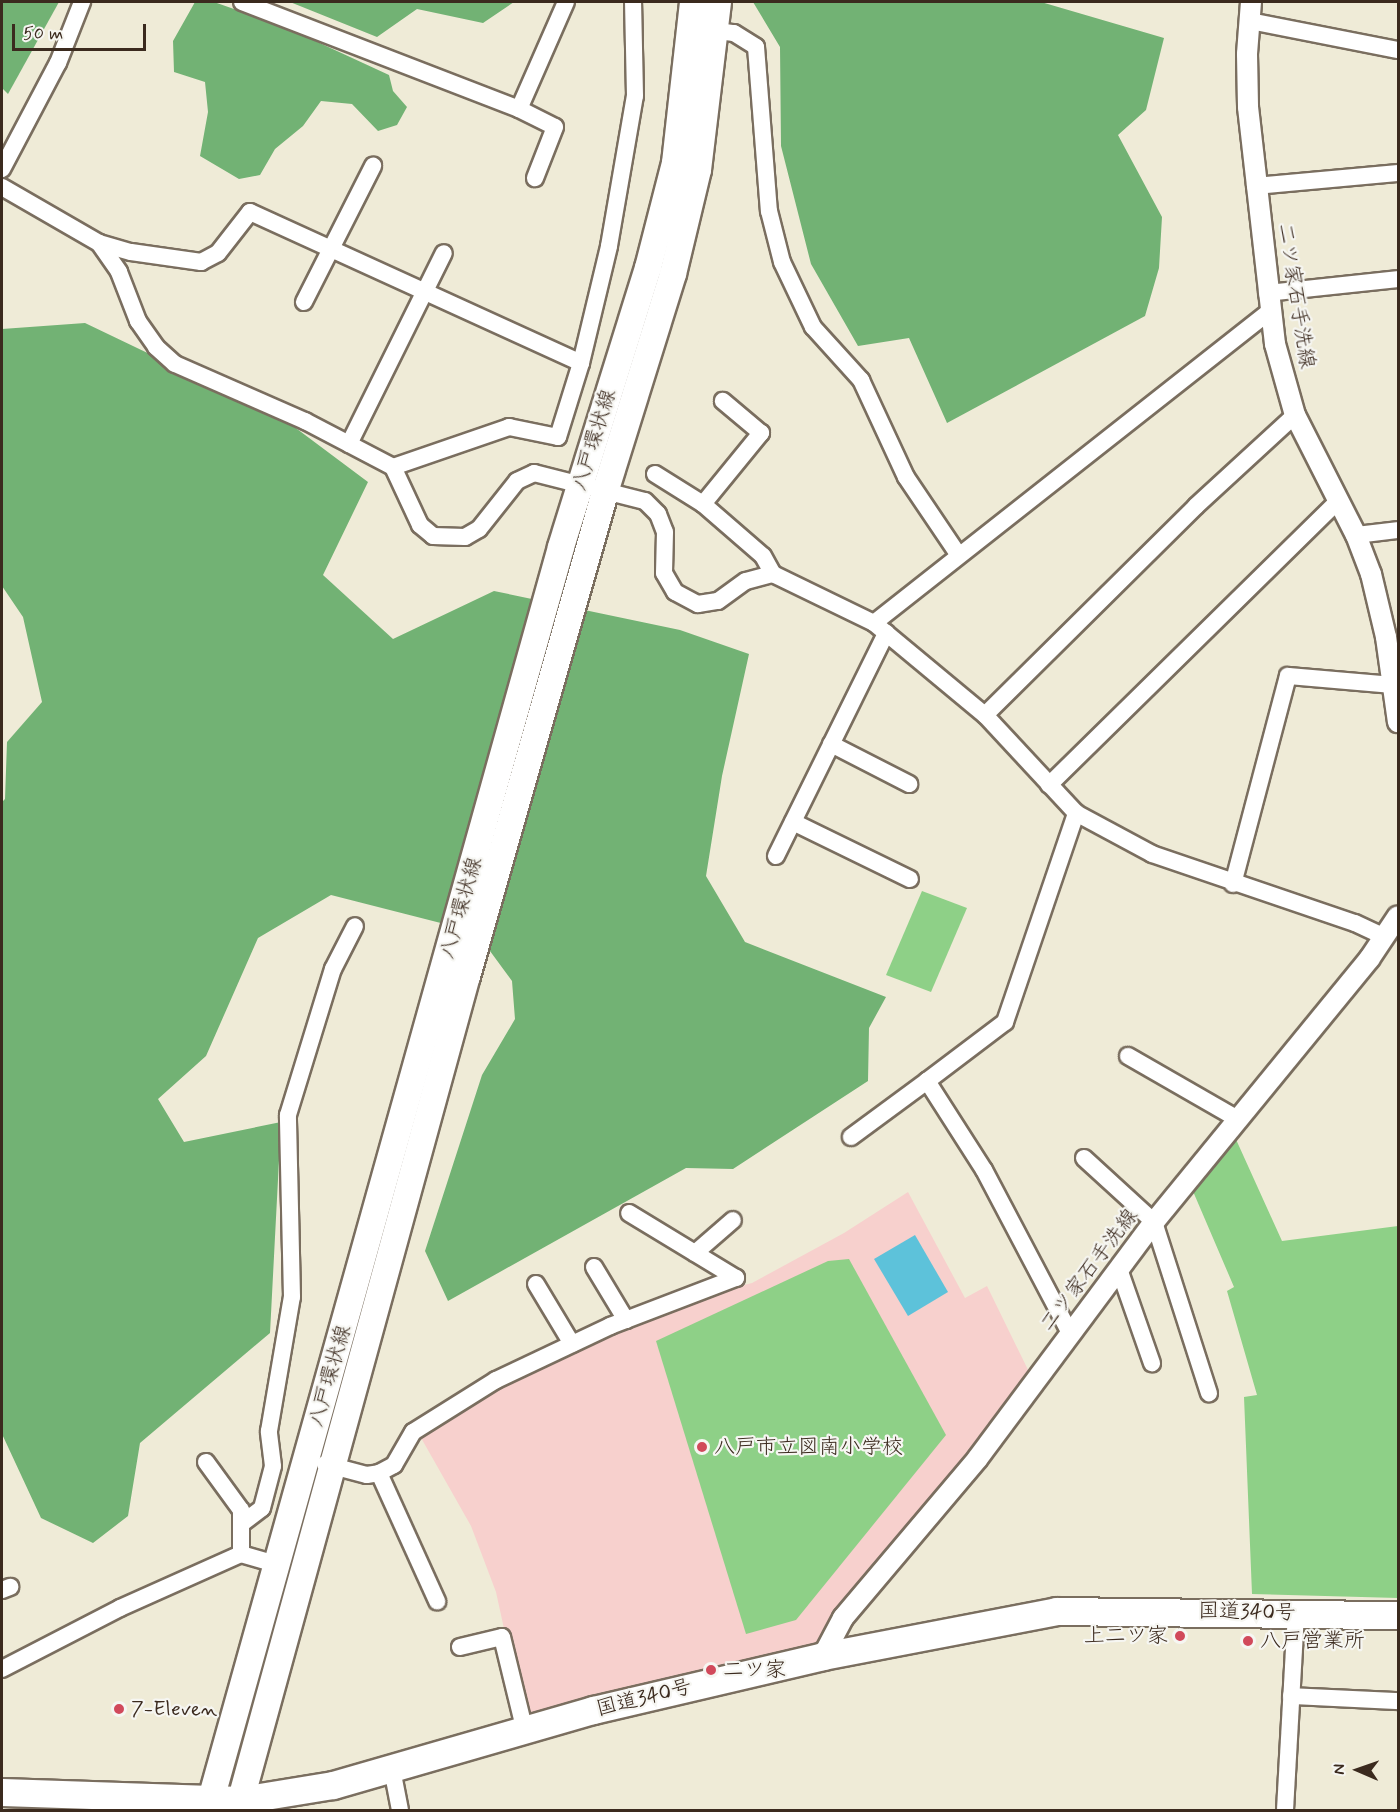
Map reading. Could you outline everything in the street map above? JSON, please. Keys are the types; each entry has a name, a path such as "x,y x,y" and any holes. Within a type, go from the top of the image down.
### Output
{"highway":[{"name":"国道340号","path":"2,1792 239,1805 333,1785 593,1710 823,1656 1056,1611 1398,1615"}],"main road":[{"name":"八戸環状線","path":"239,1805 335,1467 561,547 648,268 675,163 693,2"},
{"name":"八戸環状線","path":"210,1805 306,1459 676,262 698,170 717,31 718,2"}],"street":[{"path":"2,169 58,63 82,2"},
{"path":"242,2 519,109 555,127 535,178"},
{"path":"519,109 566,2"},
{"path":"393,466 509,427 558,437 581,363 609,246 635,96 633,2"},
{"name":"二ツ家石手洗線","path":"1251,2 1248,108 1268,302 1295,415 1356,535 1371,574 1394,685 1398,722"},
{"path":"1250,21 1398,50"},
{"path":"717,31 734,33 756,47 770,211 787,273 813,327 861,380 906,477 958,554"},
{"path":"304,302 373,166"},
{"path":"1255,186 1398,173"},
{"path":"2,187 99,243 131,252 201,262 218,253 250,212 423,293 581,363"},
{"path":"99,243 119,272 138,321 156,347 175,364 393,466 420,525 433,536 449,539 465,537 479,529 518,481 534,473 606,489 645,501 658,514 665,532 664,573 675,592 698,604 718,601 746,580 773,574"},
{"path":"349,444 444,253"},
{"path":"776,856 831,744 880,628 958,554 1106,443 1268,302 1398,279"},
{"path":"704,504 761,433 723,401"},
{"path":"985,716 1197,506 1295,415"},
{"path":"655,474 704,504 763,556 773,574 880,628 985,716 1076,813 1152,854 1233,884 1355,923 1395,924"},
{"path":"1049,785 1338,501"},
{"path":"1356,535 1398,530"},
{"path":"1233,884 1288,676 1394,685"},
{"path":"831,744 909,784"},
{"path":"851,1137 1005,1022 1076,813"},
{"path":"793,822 910,879"},
{"name":"二ツ家石手洗線","path":"823,1656 843,1618 978,1458 1154,1222 1395,924"},
{"path":"242,1524 262,1508 273,1466 269,1431 292,1297 288,1115 333,969 355,926"},
{"path":"1128,1056 1236,1118"},
{"path":"927,1081 984,1170 1071,1335"},
{"path":"1084,1158 1154,1222 1209,1393"},
{"path":"306,1459 367,1475 379,1473 394,1465 413,1432 496,1380 626,1320 736,1278 629,1213"},
{"path":"695,1253 733,1220"},
{"path":"594,1267 626,1320"},
{"path":"1119,1269 1152,1363"},
{"path":"536,1284 572,1344"},
{"path":"206,1462 239,1504 242,1524 241,1554"},
{"path":"379,1473 437,1600"},
{"path":"2,1669 241,1554 277,1564"},
{"path":"1285,1810 1296,1613"},
{"path":"460,1647 502,1637 525,1731"},
{"path":"1291,1696 1398,1701"},
{"path":"392,1769 400,1810"}],"shaded area":[{"name":"八戸市立図南小学校","path":"908,1192 965,1298 987,1286 1031,1376 969,1457 825,1628 817,1644 523,1716 496,1592 471,1526 420,1436 456,1410 581,1344 713,1293 752,1283 844,1233"}],"green space":[{"path":"2,2 59,2 8,94 2,88"},
{"path":"195,2 214,2 285,27 389,75 393,91 407,107 397,125 378,131 352,104 321,101 303,126 275,149 260,175 239,179 200,156 208,112 205,82 174,72 173,41"},
{"path":"290,2 514,2 483,23 417,9 377,37"},
{"path":"753,2 1041,2 1164,38 1146,110 1118,135 1162,217 1159,268 1145,316 947,423 909,338 858,346 811,264 781,146 780,47"},
{"path":"85,323 281,417 368,482 323,575 393,639 494,591 680,630 749,654 722,776 706,876 745,942 886,997 869,1028 868,1081 733,1169 686,1168 448,1301 425,1251 482,1075 515,1019 512,981 476,932 331,895 258,938 206,1056 158,1099 184,1142 281,1122 270,1333 140,1443 128,1516 93,1543 41,1518 2,1434 2,802 5,799 7,742 42,702 23,617 2,586 2,329"},
{"path":"922,891 967,908 931,992 886,975"},
{"path":"1234,1135 1282,1241 1398,1226 1398,1598 1252,1594 1244,1397 1257,1395 1227,1291 1234,1287 1192,1189"},
{"path":"849,1259 946,1435 796,1620 746,1634 656,1341 828,1261"}],"water":[{"path":"915,1235 948,1292 908,1316 874,1259"}],"place":[{"name":"八戸市立図南小学校","path":"702,1447"},
{"name":"上二ツ家","path":"1180,1636"},
{"name":"八戸営業所","path":"1248,1641"},
{"name":"二ツ家","path":"711,1670"},
{"name":"7-Eleven","path":"119,1709"}]}
